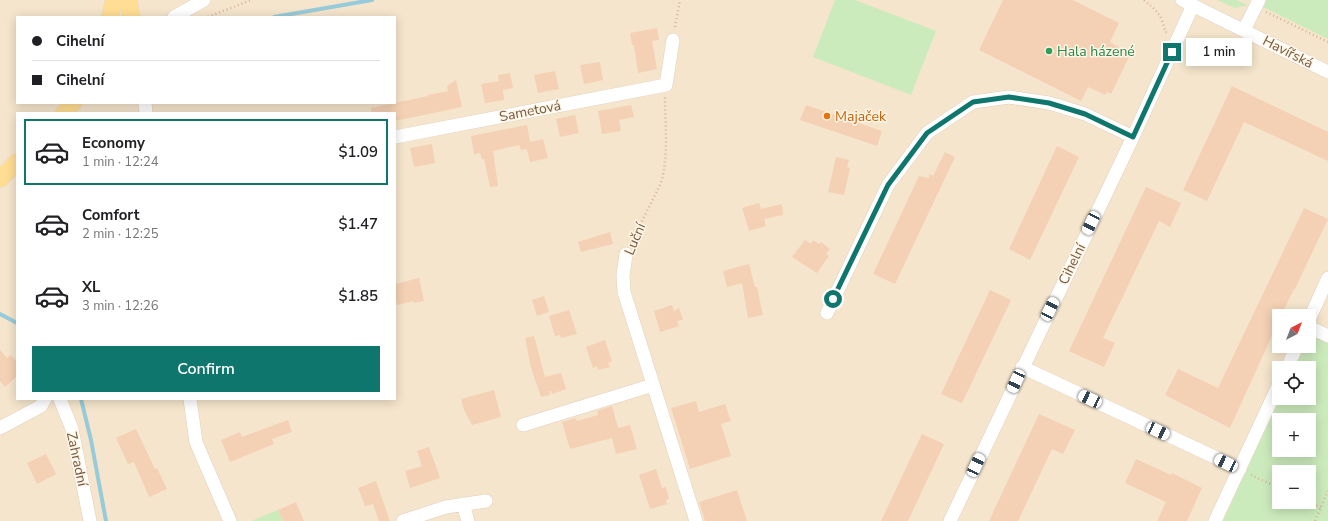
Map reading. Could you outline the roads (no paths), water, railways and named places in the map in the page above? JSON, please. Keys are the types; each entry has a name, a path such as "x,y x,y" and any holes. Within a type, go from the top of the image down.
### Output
{"main road":[{"path":"110,16 114,0"},
{"path":"128,0 131,16"},
{"path":"65,112 72,104"},
{"path":"0,179 16,163"}],"street":[{"path":"176,16 202,0"},
{"name":"Havířská","path":"1188,3 1328,72"},
{"name":"Cihelní","path":"950,521 1022,366 1133,137 1178,37 1188,3"},
{"path":"1244,30 1258,3"},
{"name":"Sametová","path":"396,137 666,85 673,40"},
{"path":"827,313 888,185 927,133 973,102 1009,97 1049,103 1085,114 1133,137"},
{"name":"Luční","path":"626,254 623,276 624,292 696,521"},
{"path":"1314,309 1328,278"},
{"path":"1316,330 1328,336"},
{"path":"1022,366 1240,469"},
{"path":"523,425 653,385"},
{"path":"1215,521 1272,399"},
{"path":"0,428 41,406 44,400"},
{"name":"Zahradní","path":"60,400 72,429 90,521"},
{"path":"190,400 196,442 230,521"},
{"path":"403,521 446,507 486,501"},
{"path":"463,504 468,521"}],"waterway":[{"path":"280,16 372,0"},
{"path":"0,314 16,322"},
{"path":"81,400 91,440 106,521"}],"place":[{"name":"Hala házené","path":"1049,51"},
{"name":"Majaček","path":"827,116"}]}
